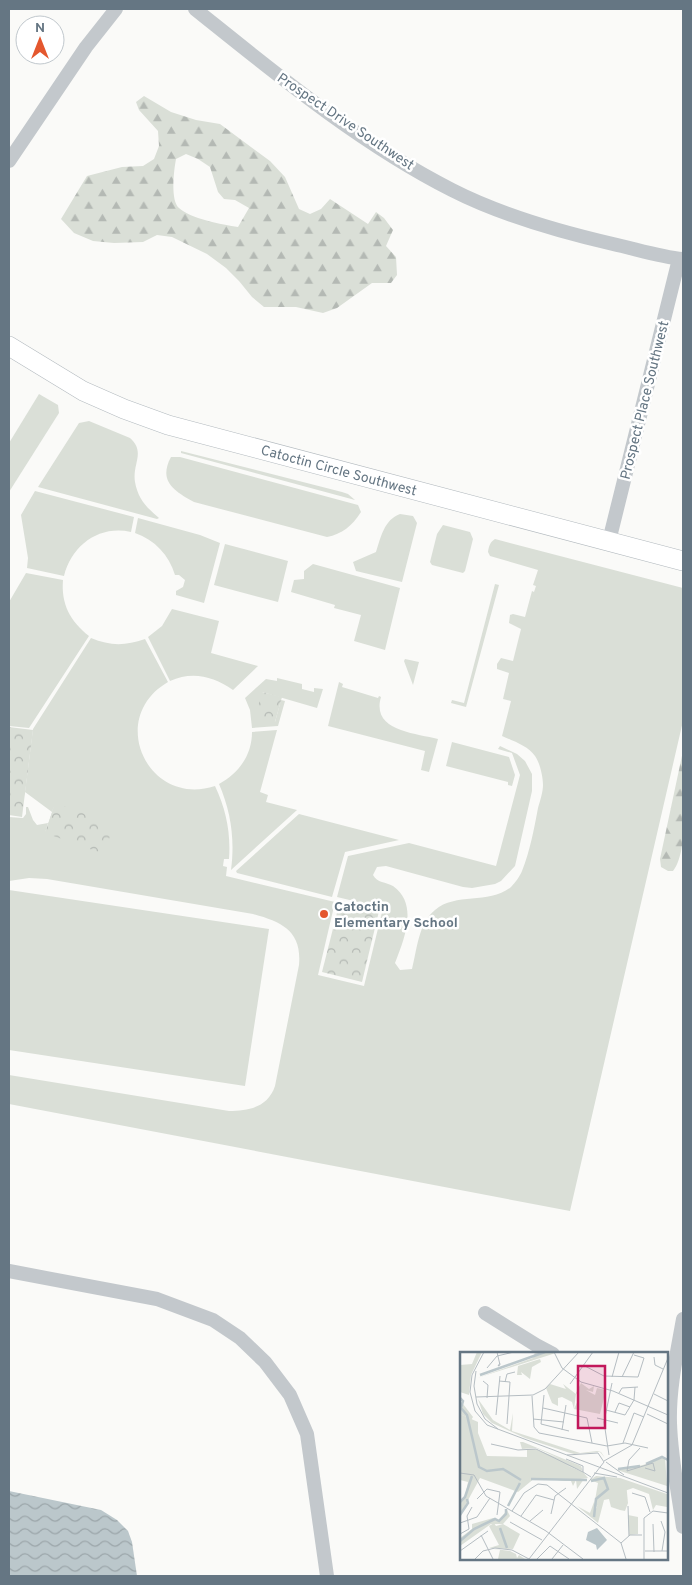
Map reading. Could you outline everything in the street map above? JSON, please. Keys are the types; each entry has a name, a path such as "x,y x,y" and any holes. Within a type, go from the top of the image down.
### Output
{"main road":[{"name":"Catoctin Circle Southwest","path":"9,346 84,391 168,426 683,561"}],"street":[{"path":"9,161 86,46 116,9"},
{"name":"Prospect Drive Southwest","path":"195,9 327,112 386,152 452,190 516,216 590,238 681,259"},
{"name":"Prospect Place Southwest","path":"609,541 681,259"},
{"path":"9,1271 157,1299 213,1320 240,1338 265,1362 290,1395 307,1434 328,1576"},
{"path":"485,1313 549,1352"},
{"path":"683,1319 670,1422 683,1526"}],"green space":[{"path":"144,96 171,112 196,120 220,124 270,161 285,177 299,209 310,214 321,209 330,199 368,224 376,212 384,218 393,230 386,246 396,257 397,275 391,283 372,283 337,308 323,313 296,307 264,307 252,297 226,268 207,254 172,237 157,235 143,242 114,243 93,241 74,233 61,219 87,176 122,167 143,166 154,159 159,146 158,131 139,110 136,102","holes":["186,154 210,167 218,192 224,199 235,200 249,208 238,227 198,218 184,212 176,204 173,185 176,159"]},
{"path":"39,394 58,405 59,413 9,492 9,443"},
{"path":"89,421 130,438 135,443 138,453 135,476 136,488 144,503 159,518 38,487 79,423"},
{"path":"181,451 342,492 355,500 181,453"},
{"path":"171,457 180,457 358,505 361,512 346,529 327,537 194,502 180,494 167,479 167,465"},
{"path":"35,491 134,517 131,532 108,532 89,540 73,555 64,576 27,568 28,558 21,515"},
{"path":"400,514 413,516 417,523 402,582 356,571 353,562 376,552 390,520"},
{"path":"138,518 200,535 220,543 204,603 176,595 176,591 183,587 185,580 179,575 175,575 169,561 155,544 135,533"},
{"path":"443,525 470,532 473,539 463,573 432,565 430,562 437,534"},
{"path":"495,539 683,588 683,721 570,1211 9,1104 9,1075 229,1111 250,1109 257,1106 268,1099 275,1086 299,965 297,944 288,930 273,921 253,914 47,879 29,878 9,881 9,817 23,818 26,814 26,807 28,807 37,825 48,823 45,833 55,804 52,812 25,792 33,729 91,638 105,643 118,644 145,639 168,682 149,698 140,717 138,737 143,756 154,772 171,784 191,789 215,786 225,812 228,831 229,859 224,859 223,866 227,867 226,876 335,902 318,975 364,986 383,908 337,897 348,856 409,843 496,866 520,775 512,753 498,749 500,746 517,754 525,761 532,774 532,791 515,866 501,881 495,884 472,888 463,887 386,866 377,867 373,875 375,878 393,886 406,902 407,923 395,963 400,970 412,969 422,930 429,916 443,905 453,901 493,896 511,887 522,871 532,840 542,794 541,770 532,752 502,736 511,701 503,699 509,673 497,669 497,664 501,658 513,661 521,629 509,623 510,615 525,617 532,591 534,592 536,586 533,585 538,570 490,556 488,552 489,546"},
{"path":"225,544 288,561 278,602 214,585"},
{"path":"313,564 400,588 385,650 354,641 361,615 334,608 335,605 291,592 294,580 304,579 304,571"},
{"path":"26,573 63,580 65,604 68,611 82,630 89,636 29,728 9,726 9,602"},
{"path":"495,584 499,585 466,707 451,703 452,700 464,703"},
{"path":"172,609 219,621 211,653 258,666 233,690 218,681 202,676 186,676 170,681 148,637 162,626"},
{"path":"405,659 419,662 413,685 404,661"},
{"path":"277,678 302,684 302,689 314,692 314,688 323,689 317,708 262,692 275,722 281,700 285,701 278,726 252,728 250,710 245,698 266,679 277,681"},
{"path":"339,682 343,684 342,687 378,698 379,696 381,697 380,708 382,717 389,724 407,732 438,739 429,772 421,770 425,751 328,726"},
{"path":"262,692 282,697 275,722 255,717"},
{"path":"9,727 33,730 22,817 9,815"},
{"path":"277,730 260,792 268,795 266,802 297,810 231,870 233,847 231,826 219,784 238,769 247,756 252,732"},
{"path":"452,742 509,757 515,775 512,786 508,785 508,782 446,766"},
{"path":"683,751 684,832 682,848 673,871 668,871 661,867 660,859"},
{"path":"55,803 114,824 104,854 45,833"},
{"path":"299,814 399,840 345,852 332,897 237,873 236,871"},
{"path":"9,890 269,929 245,1086 9,1050"},
{"path":"340,901 379,911 362,982 322,972"}],"water":[{"path":"9,1491 101,1510 117,1520 128,1531 132,1542 137,1576 9,1576"}],"place":[{"name":"Catoctin Elementary School","path":"324,914"}]}
